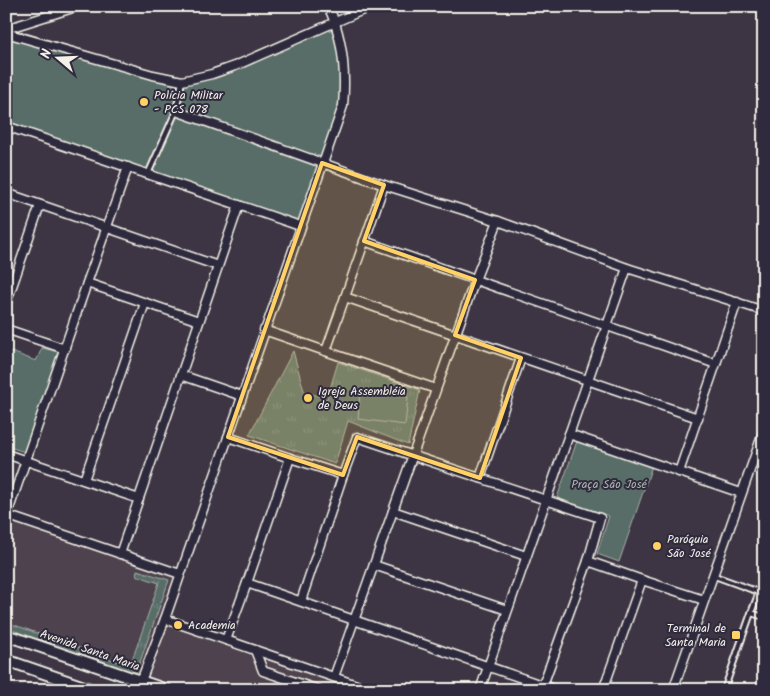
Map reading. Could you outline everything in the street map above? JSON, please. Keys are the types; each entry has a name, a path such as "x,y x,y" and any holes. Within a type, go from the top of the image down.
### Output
{"main road":[{"name":"Avenida Santa Maria","path":"6,635 167,690"},
{"path":"6,660 93,690"}],"street":[{"path":"6,29 79,6"},
{"path":"141,681 165,619 343,106 345,84 336,22 328,6"},
{"path":"6,33 153,75 182,81 235,66 372,6"},
{"path":"176,111 384,185 498,221 627,268 764,311"},
{"path":"6,126 300,226"},
{"path":"128,167 7,515 180,574"},
{"path":"326,351 384,185"},
{"path":"6,193 218,266"},
{"path":"6,304 40,205"},
{"path":"120,554 239,205"},
{"path":"334,677 474,280 498,221"},
{"path":"364,241 716,364"},
{"path":"480,690 627,268"},
{"path":"87,283 199,321"},
{"path":"345,297 698,418"},
{"path":"679,472 737,302"},
{"path":"84,480 145,303"},
{"path":"6,329 65,349"},
{"path":"264,330 436,389"},
{"path":"480,478 521,358"},
{"path":"181,375 242,396"},
{"path":"673,690 764,430"},
{"path":"569,434 741,493"},
{"path":"228,437 342,475"},
{"path":"301,601 342,475 357,437 600,518 588,561 543,685"},
{"path":"6,454 139,499"},
{"path":"226,640 290,458"},
{"path":"393,511 526,556"},
{"path":"588,561 704,600"},
{"path":"374,565 508,610"},
{"path":"603,690 642,580"},
{"path":"246,583 556,690"},
{"path":"165,619 371,690"},
{"path":"255,650 263,671 319,690"}],"lane":[{"path":"148,174 176,111 182,81"},
{"path":"712,576 764,594"},
{"path":"724,690 759,592"},
{"path":"751,613 764,617"}],"highlighted area":[{"path":"322,163 384,185 364,241 475,280 455,335 521,358 480,478 357,437 343,475 228,437"}],"shaded area":[{"path":"6,515 180,574 164,620 369,690 166,690 6,635"}],"green space":[{"path":"336,22 343,79 341,107 300,226 6,126 6,27 183,80"},
{"path":"42,348 59,352 25,452 6,446 6,350 36,361"},
{"path":"293,351 304,391 327,399 338,362 420,390 408,445 348,421 335,464 249,435"},
{"path":"360,391 408,397 405,425 358,419"},
{"name":"Praça São José","path":"577,441 652,466 619,562 597,554 609,516 557,498"},
{"path":"137,570 169,580 135,676 6,631 6,622 130,666 159,583 136,575"}],"place":[{"name":"Polícia Militar - PCS 078","path":"144,102"},
{"name":"Igreja Assembléia de Deus","path":"308,398"},
{"name":"Paróquia São José","path":"657,546"},
{"name":"Academia","path":"178,625"},
{"name":"Terminal de Santa Maria","path":"736,635"}]}
